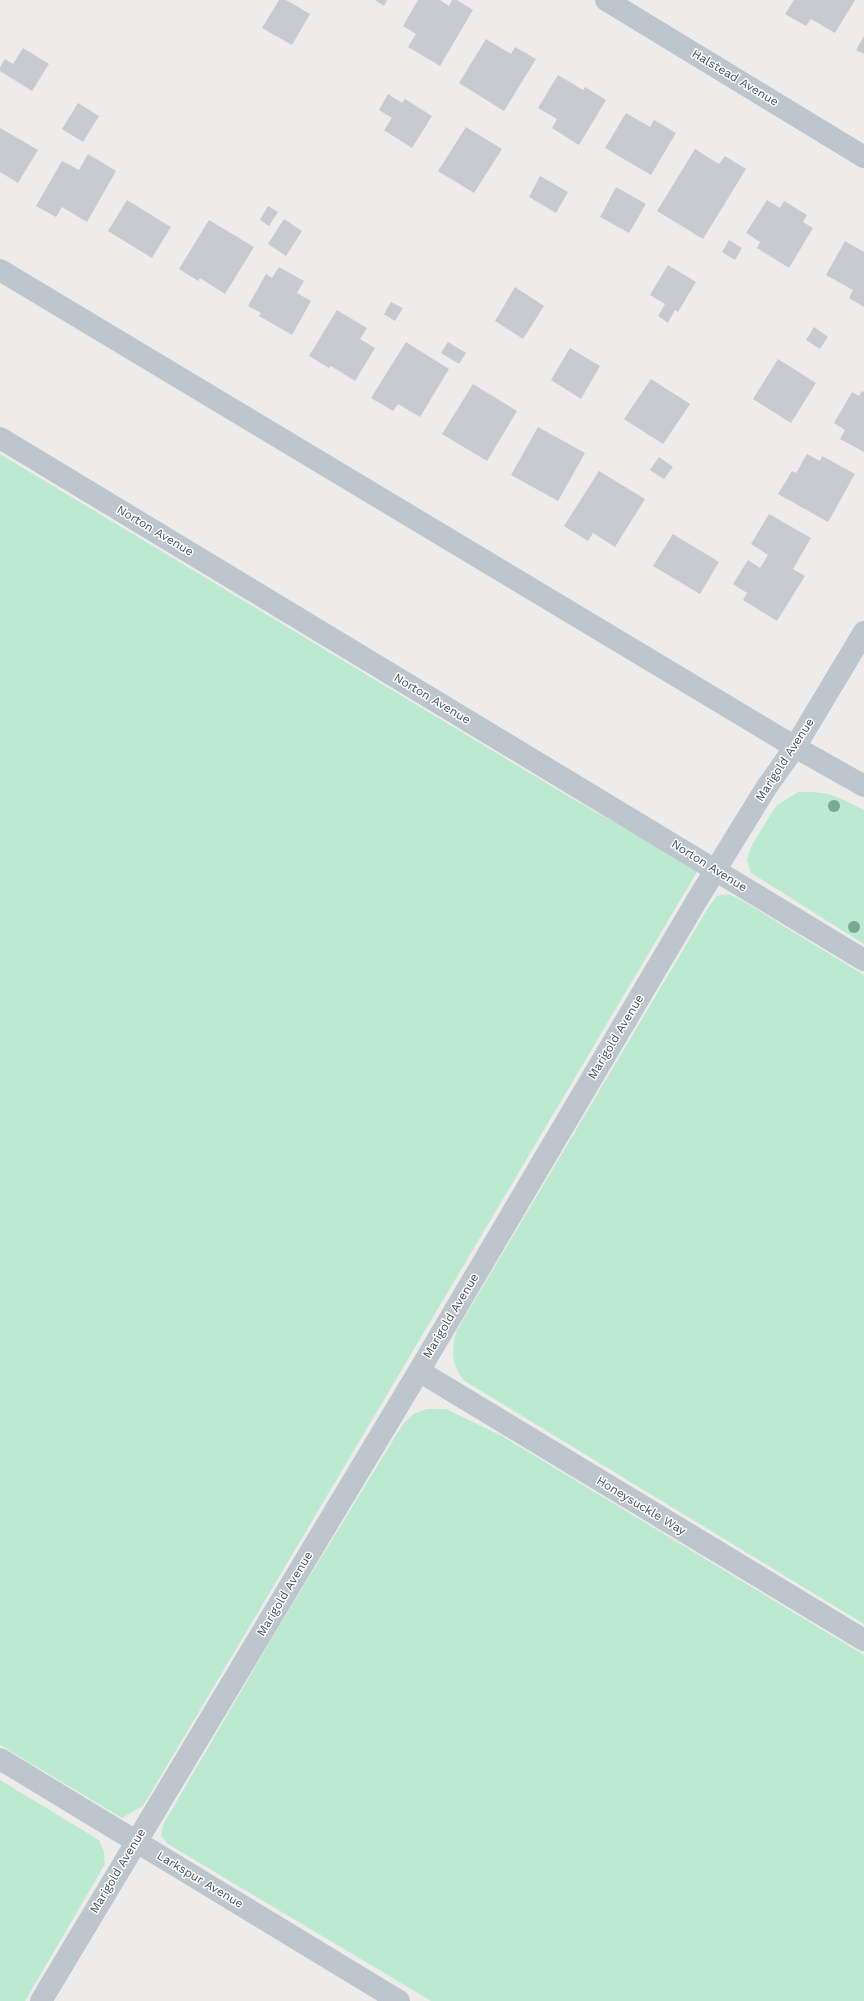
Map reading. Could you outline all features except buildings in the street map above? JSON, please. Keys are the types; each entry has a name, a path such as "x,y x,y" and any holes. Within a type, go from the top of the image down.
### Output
{"street":[{"name":"Halstead Avenue","path":"606,0 864,157"},
{"path":"0,270 795,747 864,786"},
{"name":"Norton Avenue","path":"0,438 864,960"},
{"name":"Marigold Avenue","path":"41,2001 419,1371 716,870 766,788 795,747 864,632"},
{"name":"Honeysuckle Way","path":"419,1371 864,1640"},
{"name":"Larkspur Avenue","path":"0,1759 399,2001"}],"green space":[{"path":"0,454 573,799 698,870 143,1806 122,1818 0,1745"},
{"path":"798,792 818,792 832,795 864,810 864,944 751,873 747,859 752,845 776,806"},
{"path":"728,894 738,898 864,975 864,1624 463,1380 456,1367 453,1356 457,1330 708,908 717,896"},
{"path":"427,1409 446,1409 502,1436 864,1655 864,2001 431,2001 168,1844 161,1836 163,1825 281,1623 403,1424 413,1414"},
{"path":"0,1780 99,1840 104,1852 105,1864 25,2001 0,2001"}]}
